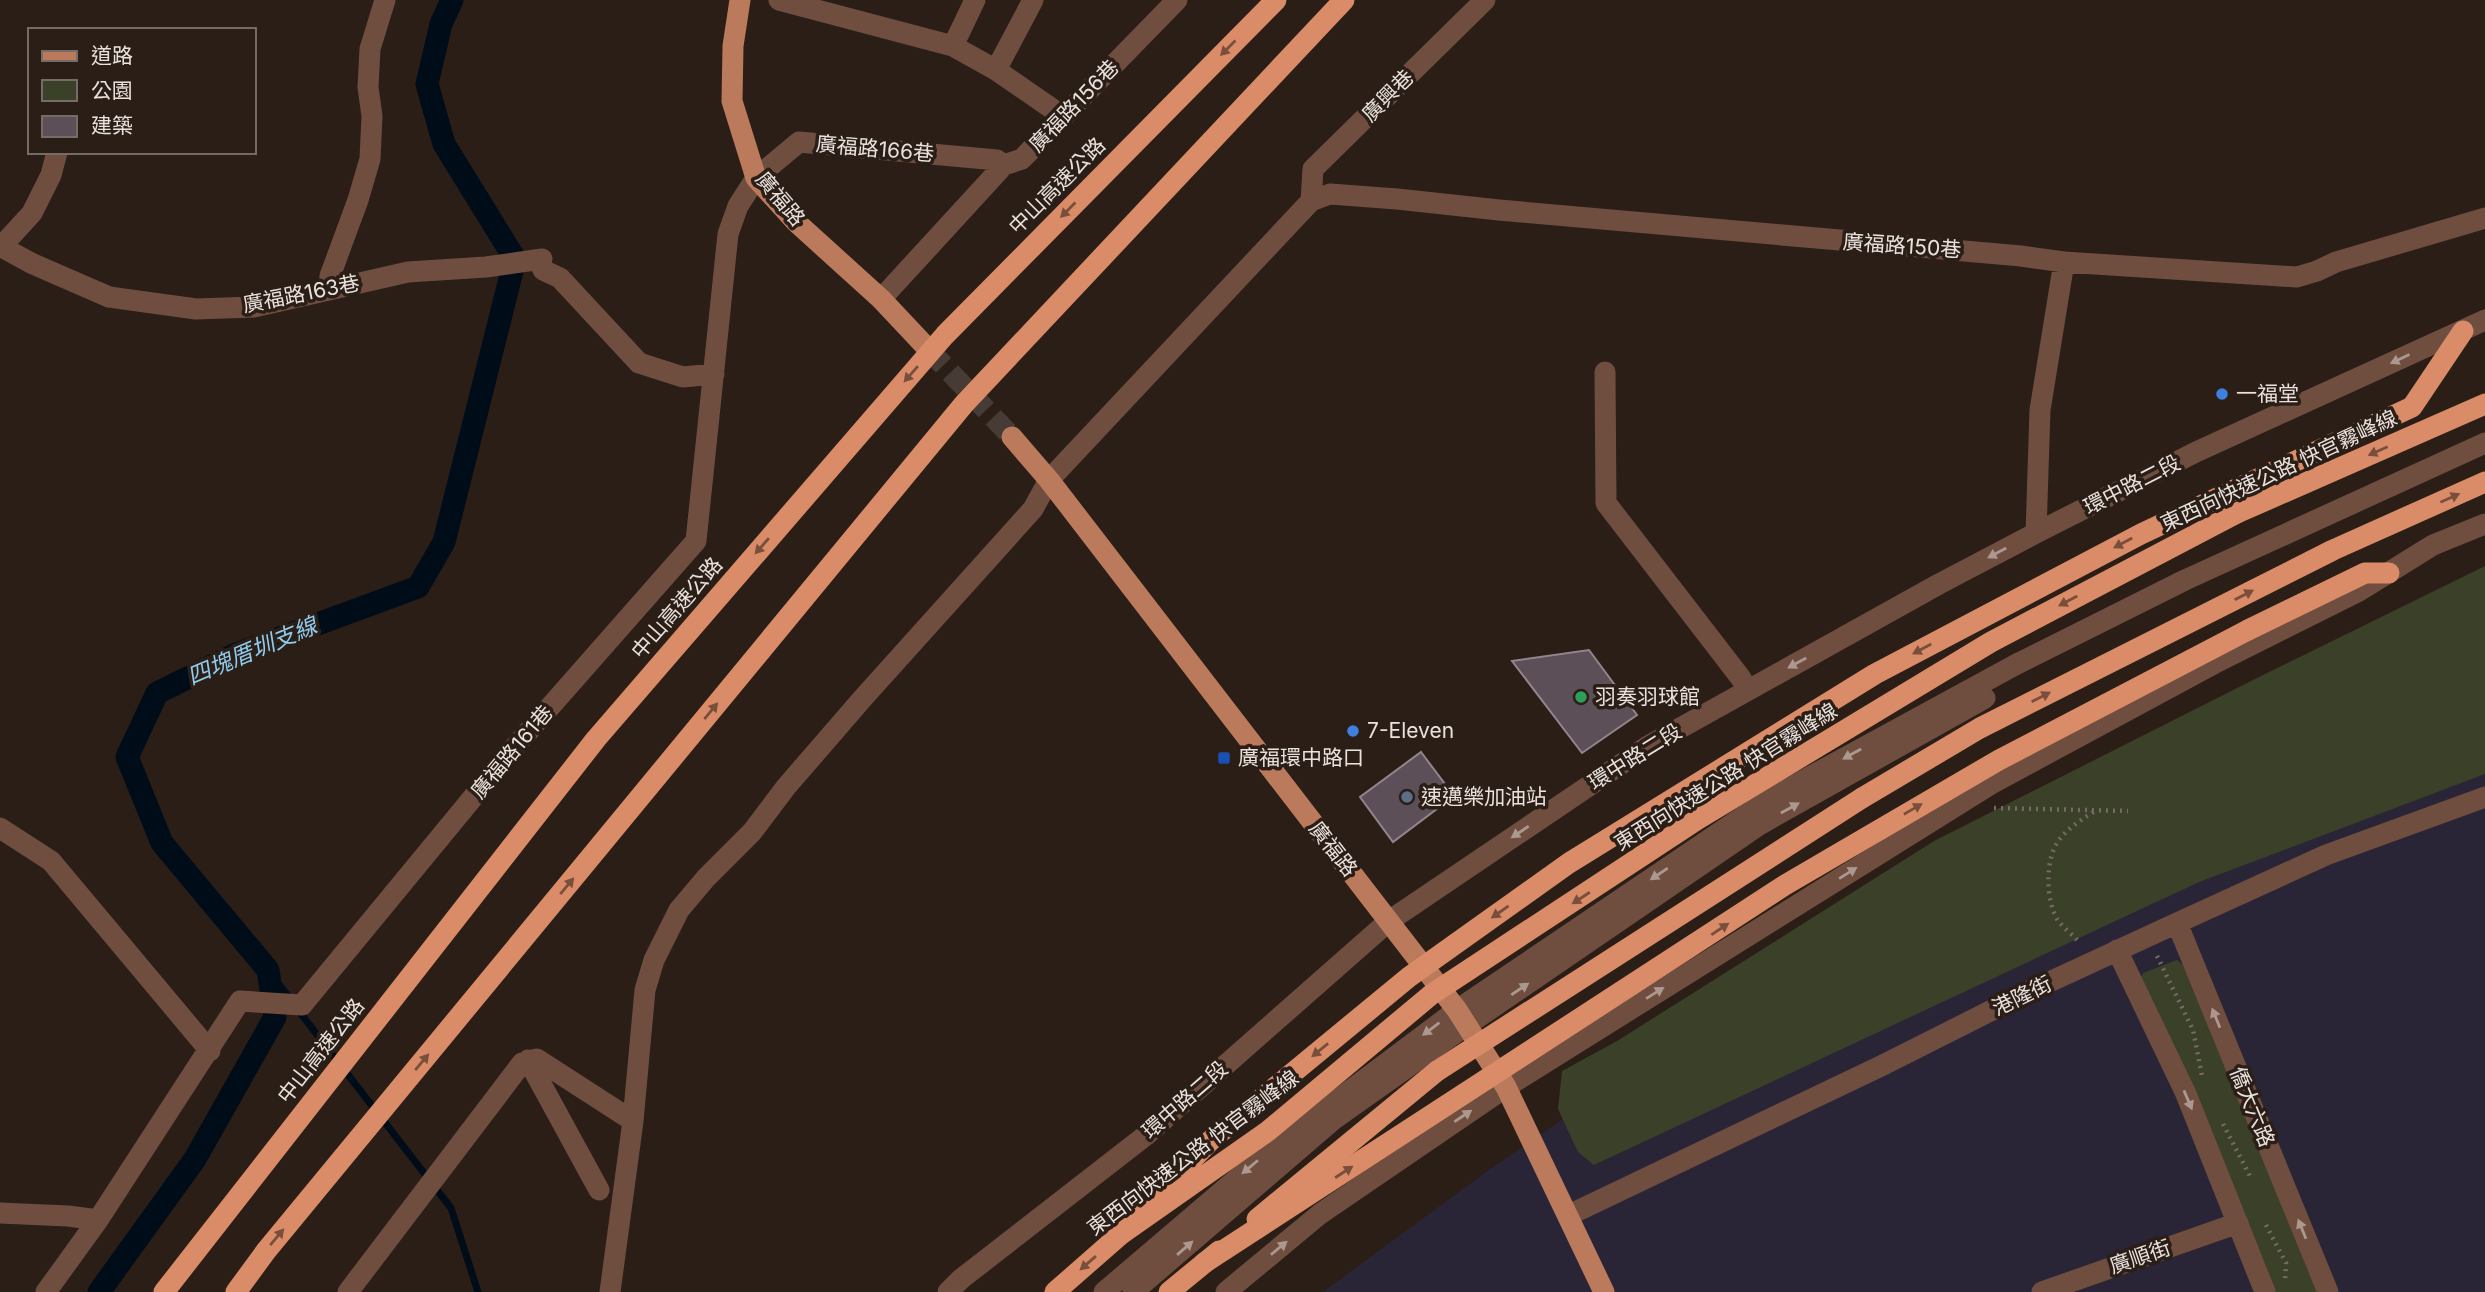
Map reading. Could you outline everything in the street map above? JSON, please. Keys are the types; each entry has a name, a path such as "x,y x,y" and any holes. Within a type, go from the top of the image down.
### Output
{"highway":[{"name":"中山高速公路","path":"164,1292 596,739 945,335 1276,0"},
{"path":"236,1292 266,1251 964,404 1344,0"},
{"path":"1120,1235 1220,1132 1409,977 1569,863 1875,674 2141,534 2412,407 2463,331"},
{"name":"東西向快速公路 快官霧峰線","path":"1055,1292 1120,1235 1268,1131 1432,994 1733,798 1991,642 2236,513 2485,404"},
{"path":"1169,1292 1437,1071 1862,798 1980,728 2333,550 2485,482"},
{"path":"1204,1263 1785,885 1999,760 2248,630 2365,573 2389,573"}],"main road":[{"name":"廣福路","path":"740,0 733,46 732,101 756,178 796,222 881,299 929,350"},
{"name":"廣福路","path":"1012,437 1049,480 1462,1017 1506,1087 1604,1292"}],"street":[{"path":"329,290 330,276 370,159 370,49 385,0"},
{"path":"779,0 953,46 996,70 1064,117"},
{"path":"953,46 975,0"},
{"path":"996,70 1033,0"},
{"name":"廣福路156巷","path":"881,299 1004,165 1022,159 1177,0"},
{"name":"廣興巷","path":"1311,201 1313,169 1485,0"},
{"name":"廣福路166巷","path":"756,178 799,142 997,160 1004,165"},
{"path":"0,246 32,213 51,175 56,154"},
{"name":"廣福路161巷","path":"46,1292 98,1220 240,1002 302,1005 512,750 696,541 728,234 738,206 756,178"},
{"name":"廣福路150巷","path":"1311,201 1329,194 1397,199 1970,251 2064,262 2297,277 2336,262 2485,218"},
{"path":"610,1292 632,1121 645,990 654,960 679,911 706,878 752,832 786,787 863,698 1034,509 1049,480 1311,201"},
{"name":"廣福路163巷","path":"0,246 31,263 109,297 184,307 254,307 408,272 542,264 561,278 639,363 683,377 714,374"},
{"path":"2036,533 2040,410 2064,262"},
{"name":"環中路二段","path":"948,1292 961,1279 1145,1136 1389,921 1648,746 2036,533 2196,453 2485,320"},
{"path":"1605,372 1606,503 1748,690"},
{"path":"1104,1292 1266,1153 1769,799 2015,665 2173,586 2485,443"},
{"path":"1133,1292 1333,1120 1462,1017 1759,825 1997,691 2185,592 2409,490 2485,459"},
{"path":"1226,1292 1320,1214 1506,1087 1991,784 2219,661 2359,592 2433,545 2485,524"},
{"name":"港隆街","path":"1569,1215 2177,922 2326,855 2485,797"},
{"path":"0,828 51,861 210,1051"},
{"name":"僑大六路","path":"2177,922 2328,1292"},
{"path":"2117,950 2186,1094 2265,1292"},
{"path":"348,1292 522,1063 537,1059 632,1121"},
{"path":"528,1060 599,1190"},
{"path":"0,1213 98,1220"},
{"name":"廣順街","path":"2042,1292 2238,1223"}],"path":[{"path":"1993,808 2127,811"},
{"path":"2077,940 2058,920 2049,897 2049,868 2056,845 2068,829 2095,811"},
{"path":"2157,956 2193,1030 2202,1083"},
{"path":"2217,1115 2250,1176"},
{"path":"2266,1224 2286,1263 2286,1292"}],"shaded area":[{"path":"2485,590 2485,1292 1323,1292 1486,1172 1596,1096"}],"green space":[{"path":"2485,566 2485,774 2199,882 1594,1165 1578,1152 1558,1109 1562,1071 1617,1041 1934,841"},
{"path":"2177,960 2183,965 2318,1292 2272,1292 2140,981 2143,973"}],"building":[{"path":"1589,650 1637,715 1582,753 1512,661"},
{"name":"速邁樂加油站","path":"1421,752 1454,796 1393,842 1360,797"}],"waterway":[{"name":"四塊厝圳支線","path":"99,1292 195,1159 275,1017 268,970 162,843 127,757 157,693 234,655 418,587 444,542 515,259 444,144 427,84 441,24 452,0"},
{"path":"268,970 291,1000"},
{"path":"298,1010 451,1208 478,1292"}],"tunnel":[{"path":"929,350 1012,437"}],"place":[{"name":"一福堂","path":"2222,394"},
{"name":"羽奏羽球館","path":"1581,697"},
{"name":"7-Eleven","path":"1353,731"},
{"name":"廣福環中路口","path":"1224,758"},
{"name":"速邁樂加油站","path":"1407,797"}]}
